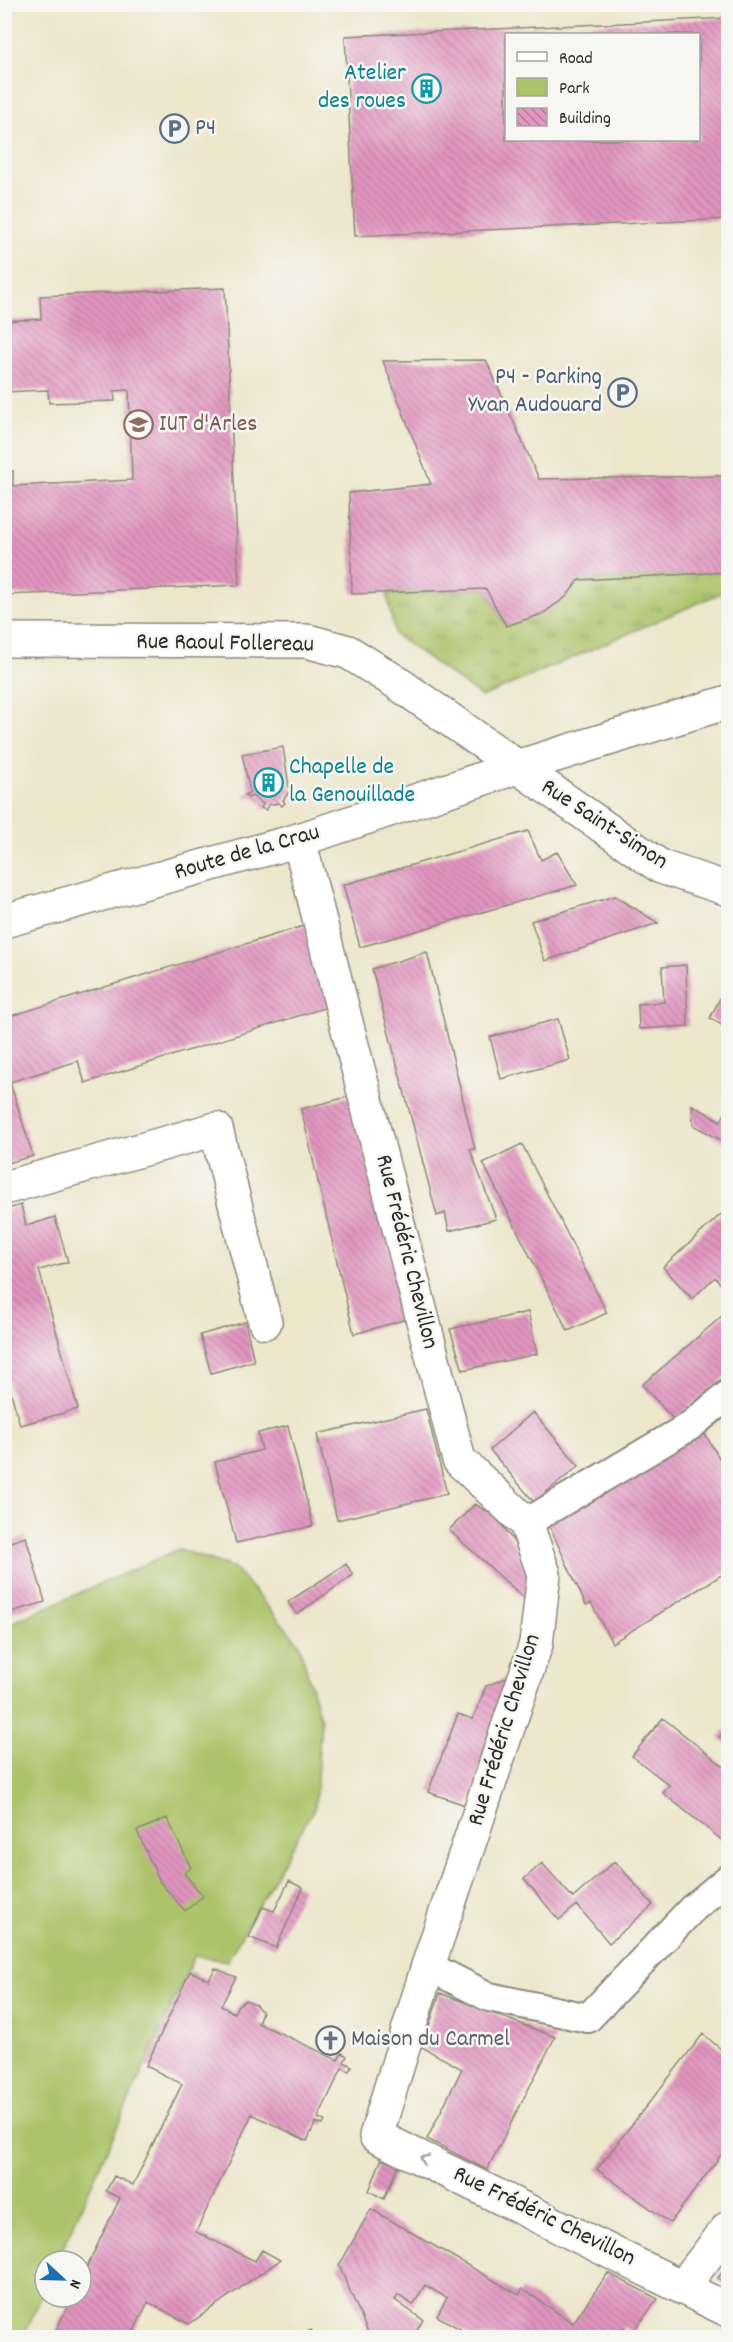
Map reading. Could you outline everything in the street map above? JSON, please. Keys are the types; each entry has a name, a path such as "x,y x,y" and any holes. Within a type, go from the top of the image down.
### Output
{"street":[{"name":"Rue Raoul Follereau","path":"4,640 307,641 348,652 517,767"},
{"name":"Route de la Crau","path":"4,921 299,840 517,767 729,702"},
{"name":"Rue Saint-Simon","path":"517,767 661,867 729,889"},
{"name":"Rue Frédéric Chevillon","path":"299,840 459,1460 526,1523 544,1574 536,1644 399,2055 376,2136 684,2286"},
{"path":"4,1188 216,1129 265,1322"},
{"path":"729,2228 684,2286 729,2310"}],"lane":[{"path":"526,1523 690,1426 729,1395"},
{"path":"428,1966 489,1997 588,2018 692,1909 729,1879"}],"green space":[{"path":"728,572 728,590 482,697 395,635 387,593 486,589 506,626 579,580"},
{"path":"179,1549 234,1568 299,1643 321,1721 315,1806 227,1961 194,1956 62,2249 33,2249 33,2309 36,2309 23,2338 4,2337 4,1626"}],"building":[{"name":"Atelier des roues","path":"728,18 728,219 355,236 345,36"},
{"path":"225,288 239,585 4,595 4,472 13,471 13,486 132,480 129,390 114,391 115,401 49,403 48,390 4,392 4,321 41,319 40,296"},
{"path":"486,360 539,479 728,476 728,572 579,580 566,597 542,614 506,626 486,589 352,594 349,493 431,484 383,361"},
{"name":"Chapelle de la Genouillade","path":"283,747 289,787 293,788 293,793 289,792 282,806 279,803 268,805 266,810 261,808 263,804 252,796 248,798 245,795 250,792 242,754"},
{"path":"528,831 541,860 557,852 577,885 360,947 343,885"},
{"path":"615,896 658,923 545,961 531,921"},
{"path":"310,924 330,1006 85,1083 78,1061 10,1082 33,1156 4,1164 4,1018"},
{"path":"427,952 475,1149 470,1149 496,1219 449,1231 445,1213 437,1216 372,969"},
{"path":"686,965 688,1026 639,1029 638,1004 664,1002 662,967"},
{"path":"728,983 728,1029 710,1018"},
{"path":"558,1019 570,1060 501,1079 490,1037"},
{"path":"351,1096 407,1319 354,1334 301,1109"},
{"path":"692,1105 721,1121 728,1107 728,1144 693,1125"},
{"path":"522,1144 607,1313 568,1331 483,1163"},
{"path":"21,1205 26,1226 55,1217 68,1262 39,1270 78,1409 20,1425 4,1368 4,1210"},
{"path":"728,1208 728,1293 715,1277 692,1299 663,1267"},
{"path":"728,1311 728,1374 674,1420 642,1385"},
{"path":"528,1312 537,1354 463,1370 450,1329"},
{"path":"245,1322 254,1361 211,1373 200,1335"},
{"path":"426,1409 447,1494 337,1520 317,1434"},
{"path":"533,1412 579,1466 534,1502 490,1450"},
{"path":"288,1426 313,1526 236,1543 215,1462 262,1450 258,1433"},
{"path":"702,1429 728,1473 728,1571 612,1643 591,1603 586,1605 547,1521"},
{"path":"475,1504 498,1519 516,1545 532,1594 532,1605 449,1530"},
{"path":"26,1537 45,1602 4,1614 4,1544"},
{"path":"346,1564 353,1575 297,1614 288,1602"},
{"path":"514,1675 468,1806 428,1792 458,1714 473,1719 486,1686"},
{"path":"663,1718 728,1770 728,1834 723,1841 663,1793 669,1785 632,1756"},
{"path":"728,1727 728,1745 719,1737"},
{"path":"167,1818 191,1868 184,1873 203,1896 185,1911 160,1882 137,1831"},
{"path":"615,1861 653,1905 609,1943 577,1905 559,1920 524,1879 542,1863 573,1898"},
{"path":"289,1881 303,1888 276,1948 249,1937 262,1907 274,1911"},
{"path":"215,1968 236,1977 221,2006 234,2013 238,2005 246,2000 255,2004 262,2012 258,2023 338,2060 342,2053 347,2056 344,2062 352,2066 349,2071 342,2068 318,2118 325,2121 323,2125 316,2122 307,2141 252,2114 196,2232 255,2261 262,2250 280,2260 189,2324 148,2302 131,2337 53,2337 66,2309 93,2309 93,2254 120,2198 106,2191 114,2176 133,2185 182,2084 146,2066 190,1971 209,1980"},
{"path":"440,1993 555,2037 487,2170 427,2139 462,2069 422,2047"},
{"path":"703,2034 728,2055 728,2146 670,2223 597,2169"},
{"path":"381,2160 399,2163 384,2199 369,2191"},
{"path":"371,2209 519,2295 522,2289 573,2323 608,2273 658,2299 632,2333 624,2327 616,2337 474,2337 437,2316 447,2298 425,2285 413,2305 398,2295 395,2300 423,2320 413,2337 370,2337 339,2266"},
{"path":"728,2264 728,2286 718,2278"},
{"path":"311,2330 316,2337 300,2337"}],"place":[{"name":"Atelier des roues","path":"427,88"},
{"name":"P4","path":"174,129"},
{"name":"P4 - Parking Yvan Audouard","path":"623,392"},
{"name":"IUT d'Arles","path":"138,425"},
{"name":"Chapelle de la Genouillade","path":"268,782"},
{"name":"Maison du Carmel","path":"330,2040"}]}
